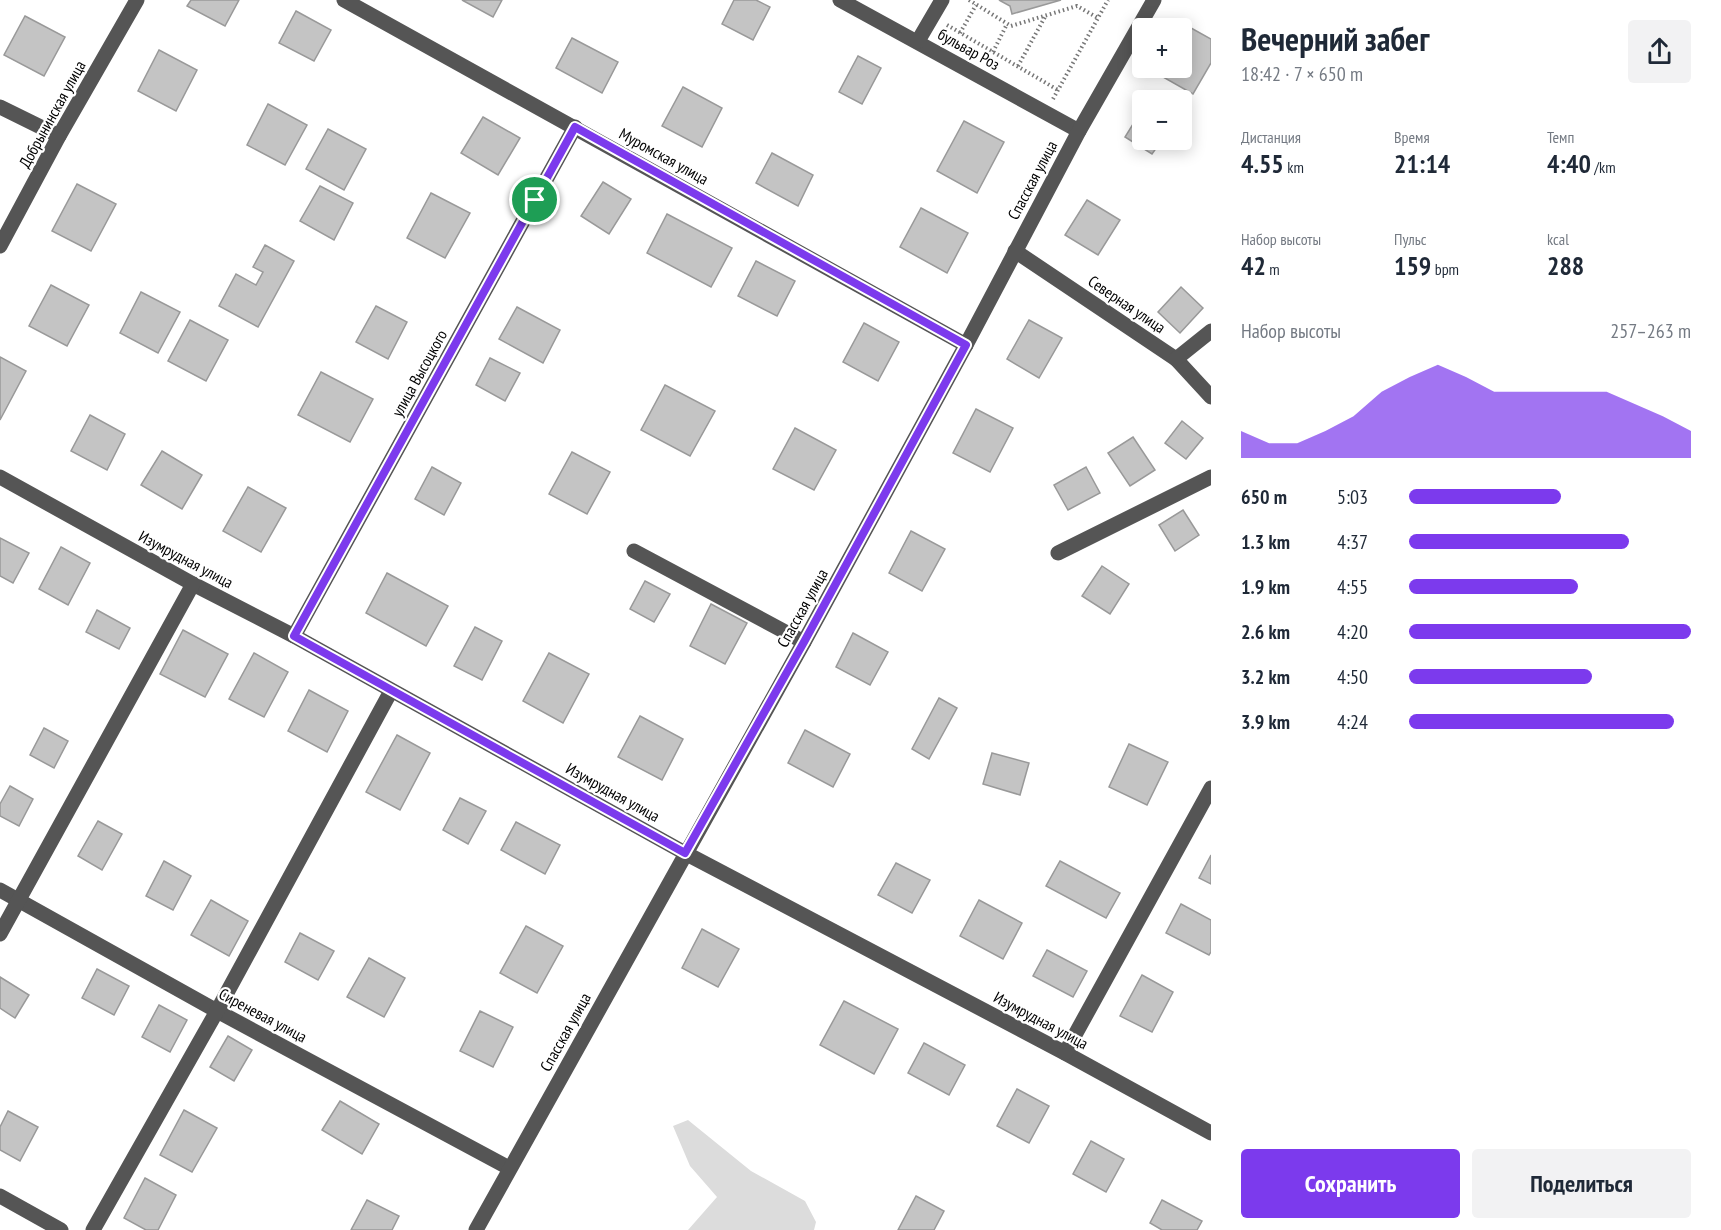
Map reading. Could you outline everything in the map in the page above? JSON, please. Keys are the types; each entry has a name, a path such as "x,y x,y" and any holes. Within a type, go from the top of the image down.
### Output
{"street":[{"name":"Добрынинская улица","path":"0,246 59,136 137,0"},
{"name":"Муромская улица","path":"344,0 966,345"},
{"name":"бульвар Роз","path":"840,0 1079,131"},
{"path":"918,41 942,0"},
{"name":"Спасская улица","path":"476,1230 804,642 966,345 1079,131 1154,0"},
{"path":"0,107 59,136"},
{"name":"улица Высоцкого","path":"294,636 575,127"},
{"name":"Северная улица","path":"1014,251 1176,359 1211,397"},
{"path":"1176,359 1211,331"},
{"name":"Изумрудная улица","path":"0,477 193,584 294,636 685,853 1065,1053 1211,1133"},
{"path":"1058,553 1211,477"},
{"path":"634,551 804,642"},
{"path":"0,934 193,584"},
{"path":"93,1230 217,1011 391,691"},
{"path":"1065,1053 1211,788"},
{"name":"Сиреневая улица","path":"0,891 217,1011 510,1168"},
{"path":"0,1197 61,1230"}],"path":[{"path":"969,0 1011,27 1077,6 1098,18"},
{"path":"1045,112 1108,0"},
{"path":"960,33 976,5"},
{"path":"1018,66 1046,15"},
{"path":"932,16 1058,90"},
{"path":"993,52 1007,24"}],"shaded area":[{"path":"688,1120 751,1171 805,1201 816,1222 814,1230 688,1230 717,1197 690,1166 673,1126"}],"building":[{"path":"191,0 239,0 225,26 187,6"},
{"path":"462,0 502,0 493,17"},
{"path":"734,0 756,0 770,7 753,40 722,24"},
{"path":"999,0 1061,0 1012,14 1010,6"},
{"path":"296,11 331,30 314,61 279,43"},
{"path":"25,16 65,37 44,76 4,55"},
{"path":"1192,29 1211,39 1211,63 1193,94 1192,90 1186,90 1165,78 1192,78"},
{"path":"572,38 618,62 602,93 556,68"},
{"path":"159,50 197,70 176,111 138,91"},
{"path":"858,56 881,68 862,104 839,92"},
{"path":"683,87 722,108 702,147 662,126"},
{"path":"268,104 307,125 285,165 247,145"},
{"path":"483,117 520,138 498,175 461,153"},
{"path":"964,121 1004,142 977,193 937,171"},
{"path":"1132,126 1132,141 1125,137"},
{"path":"328,129 366,149 344,190 306,169"},
{"path":"772,153 813,175 798,206 756,183"},
{"path":"603,182 631,199 609,234 581,216"},
{"path":"77,184 116,204 91,251 52,231"},
{"path":"320,186 353,203 334,240 300,221"},
{"path":"431,193 470,213 445,258 407,238"},
{"path":"1087,200 1120,220 1098,255 1065,235"},
{"path":"921,208 968,233 947,273 900,247"},
{"path":"667,214 732,248 711,287 647,253"},
{"path":"265,245 294,261 258,327 219,306 236,274 256,285 263,272 253,267"},
{"path":"756,261 795,281 777,316 738,296"},
{"path":"51,285 89,305 67,346 29,326"},
{"path":"1181,287 1203,308 1180,333 1158,312"},
{"path":"141,292 180,312 158,353 120,333"},
{"path":"376,306 407,322 388,359 356,342"},
{"path":"517,307 560,330 543,363 499,339"},
{"path":"190,320 228,340 206,381 168,361"},
{"path":"1029,320 1062,338 1039,378 1007,359"},
{"path":"864,323 899,342 878,381 843,362"},
{"path":"0,357 26,371 0,420"},
{"path":"490,358 520,373 505,401 476,385"},
{"path":"321,372 373,399 350,442 298,415"},
{"path":"665,385 715,411 690,456 641,430"},
{"path":"976,409 1013,428 990,472 953,453"},
{"path":"90,415 125,434 107,470 71,451"},
{"path":"1182,421 1203,438 1186,459 1165,443"},
{"path":"795,428 836,450 814,490 773,469"},
{"path":"1133,437 1155,470 1130,486 1108,453"},
{"path":"162,451 202,475 182,509 141,485"},
{"path":"572,452 610,472 587,514 549,494"},
{"path":"432,467 461,483 444,515 415,499"},
{"path":"1086,467 1100,493 1068,510 1054,485"},
{"path":"248,487 286,508 261,552 223,531"},
{"path":"1183,510 1199,535 1175,551 1159,525"},
{"path":"911,531 945,549 922,591 889,573"},
{"path":"0,538 29,553 13,583 0,576"},
{"path":"61,547 90,563 68,605 39,589"},
{"path":"1102,566 1129,584 1110,614 1082,596"},
{"path":"387,573 448,606 426,646 366,613"},
{"path":"645,581 670,594 654,622 630,609"},
{"path":"711,604 747,623 725,664 690,646"},
{"path":"97,610 130,628 119,649 86,632"},
{"path":"475,627 502,641 482,680 454,666"},
{"path":"183,630 228,654 205,697 160,674"},
{"path":"853,633 888,652 870,685 836,667"},
{"path":"254,653 288,672 264,717 229,699"},
{"path":"549,653 589,674 563,723 523,701"},
{"path":"309,690 348,711 327,752 288,731"},
{"path":"939,698 957,708 929,759 912,749"},
{"path":"640,716 683,739 662,780 618,757"},
{"path":"44,728 68,741 54,768 30,755"},
{"path":"805,730 850,754 833,787 788,763"},
{"path":"397,735 430,753 400,810 366,792"},
{"path":"1129,744 1168,762 1147,805 1109,787"},
{"path":"992,753 1029,763 1020,795 983,784"},
{"path":"10,786 33,799 19,826 0,816 0,804"},
{"path":"460,798 486,811 468,844 443,830"},
{"path":"98,821 122,834 102,870 78,856"},
{"path":"516,822 560,845 545,874 501,850"},
{"path":"1211,855 1211,884 1199,878"},
{"path":"164,861 191,876 173,910 146,896"},
{"path":"1060,861 1120,893 1106,918 1046,886"},
{"path":"896,863 930,880 912,913 878,895"},
{"path":"211,900 248,921 229,956 191,935"},
{"path":"979,900 1022,923 1003,959 960,936"},
{"path":"1181,904 1211,920 1211,952 1209,955 1166,933"},
{"path":"526,926 563,946 537,993 500,973"},
{"path":"702,929 739,949 718,987 682,968"},
{"path":"300,933 334,951 318,980 285,962"},
{"path":"1047,950 1087,971 1073,997 1033,976"},
{"path":"369,958 405,978 384,1017 347,997"},
{"path":"97,969 129,986 114,1015 82,998"},
{"path":"1142,975 1173,992 1152,1032 1120,1016"},
{"path":"0,977 29,995 15,1018 0,1008"},
{"path":"844,1001 898,1029 874,1074 820,1045"},
{"path":"159,1005 187,1020 170,1052 142,1037"},
{"path":"480,1011 513,1027 493,1067 460,1051"},
{"path":"228,1036 252,1050 234,1081 210,1067"},
{"path":"924,1043 965,1065 949,1095 908,1073"},
{"path":"1017,1089 1049,1106 1029,1143 997,1126"},
{"path":"340,1101 379,1124 362,1154 322,1130"},
{"path":"184,1110 217,1128 192,1172 160,1155"},
{"path":"8,1111 38,1127 20,1161 0,1150 0,1127"},
{"path":"1091,1141 1124,1159 1106,1192 1073,1174"},
{"path":"145,1178 176,1195 158,1230 146,1230 124,1218"},
{"path":"916,1196 944,1211 934,1230 898,1230"},
{"path":"367,1200 399,1216 392,1230 351,1230"},
{"path":"1162,1200 1202,1221 1197,1230 1162,1230 1150,1223"}],"route":[{"path":"575,127 966,345 804,642 685,853 294,636 535,200 575,127"}]}
